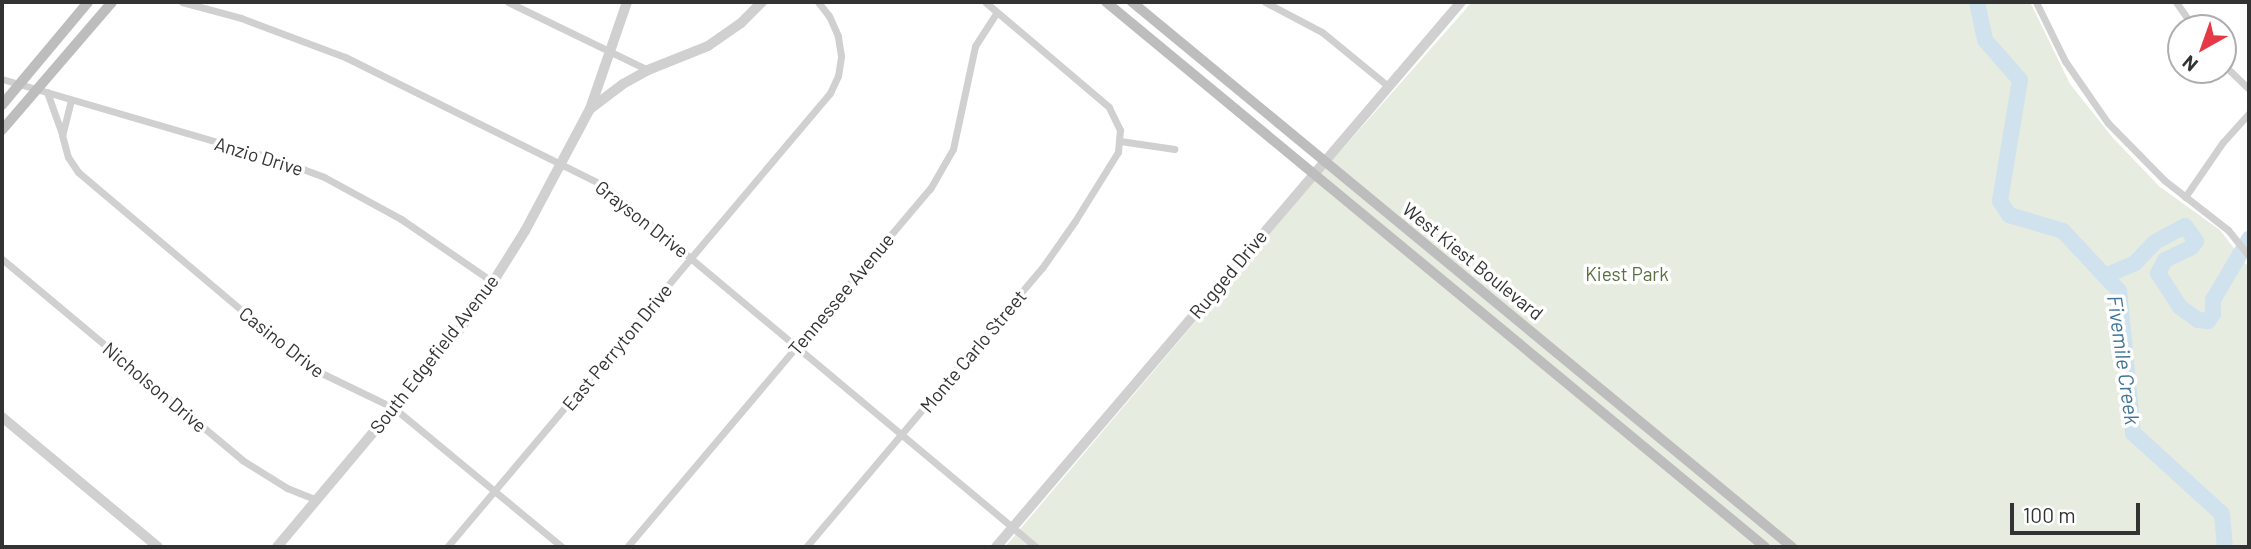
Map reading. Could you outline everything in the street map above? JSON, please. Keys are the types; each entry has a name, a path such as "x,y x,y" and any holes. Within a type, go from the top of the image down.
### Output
{"main road":[{"path":"2,105 88,2"},
{"path":"2,130 42,91 112,2"},
{"name":"West Kiest Boulevard","path":"1106,2 1765,547"},
{"name":"West Kiest Boulevard","path":"1132,2 1792,547"},
{"path":"1160,46 1170,33"}],"street":[{"name":"Grayson Drive","path":"182,2 242,18 345,57 603,185 1036,547"},
{"path":"508,2 648,70"},
{"name":"South Edgefield Avenue","path":"277,547 460,329 493,282 525,231 590,109 627,2"},
{"name":"South Edgefield Avenue","path":"590,109 623,84 648,70 708,46 741,23 762,2"},
{"name":"East Perryton Drive","path":"447,547 830,93 838,76 841,56 838,36 829,16 818,2"},
{"path":"985,2 1109,107 1115,116 1120,141 1174,149"},
{"path":"1265,2 1322,32 1388,86"},
{"name":"Rugged Drive","path":"996,547 1461,2"},
{"path":"2036,2 2065,61 2101,113 2139,158 2228,230 2249,256"},
{"name":"Tennessee Avenue","path":"627,547 930,189 944,167 959,129 972,55 983,28 997,12"},
{"name":"Anzio Drive","path":"2,79 273,159 324,177 401,219 493,282"},
{"name":"Casino Drive","path":"42,91 62,135 68,158 78,172 309,367 324,377 394,408 562,547"},
{"path":"62,135 71,100"},
{"path":"2185,197 2223,142 2249,113"},
{"name":"Monte Carlo Street","path":"806,547 1042,268 1111,166 1120,141"},
{"name":"Nicholson Drive","path":"2,259 242,460 287,488 316,500"},
{"path":"2,417 158,547"}],"green space":[{"name":"Kiest Park","path":"1472,2 2030,2 2070,84 2113,138 2160,187 2220,230 2249,268 2249,547 1005,547 1315,180"}],"waterway":[{"name":"Fivemile Creek","path":"1977,2 1985,40 2020,80 2000,201 2009,215 2063,231 2119,291 2133,433 2222,514 2225,547"},
{"path":"2105,276 2135,263 2155,242 2185,226 2196,241 2192,247 2165,260 2158,273 2180,307 2198,320 2208,321 2213,314 2213,300 2249,239"}]}
